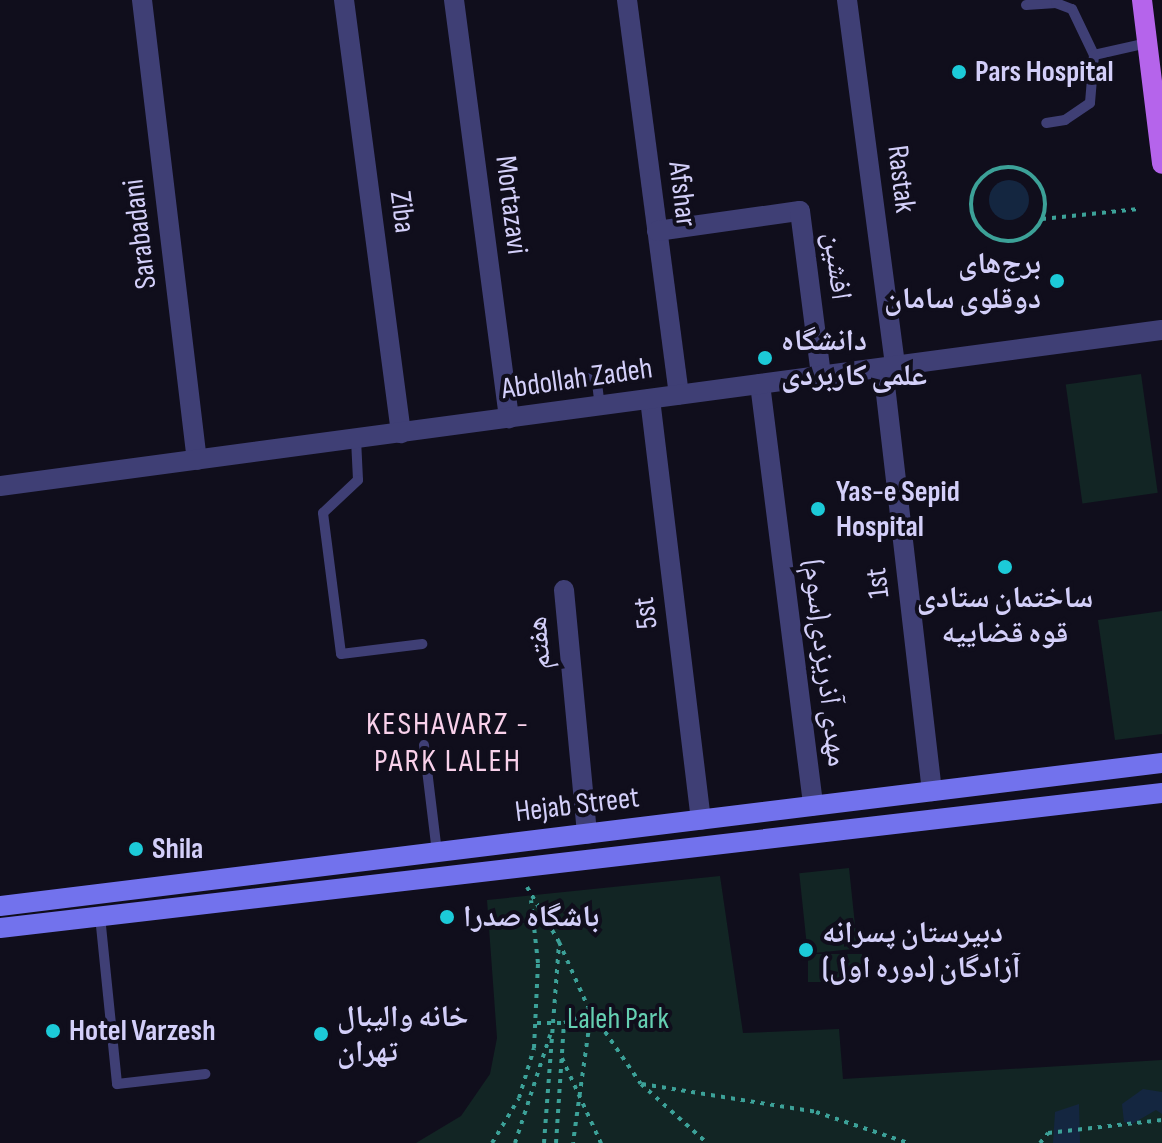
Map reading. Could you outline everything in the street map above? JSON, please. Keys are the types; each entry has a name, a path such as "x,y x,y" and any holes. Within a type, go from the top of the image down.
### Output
{"main road":[{"path":"1142,0 1162,164"},
{"name":"Hejab Street","path":"0,906 1162,763"},
{"path":"1108,770 1110,799"},
{"path":"932,791 936,819"},
{"name":"Hejab Street","path":"0,928 1162,793"},
{"path":"813,806 816,833"},
{"path":"525,867 527,841"}],"street":[{"name":"Sarabadani","path":"142,0 197,460"},
{"name":"Ziba","path":"344,0 401,433"},
{"name":"Mortazavi","path":"454,0 509,418"},
{"name":"Afshar","path":"627,0 679,395"},
{"name":"Rastak","path":"847,0 889,367"},
{"name":"افشین","path":"657,231 800,211 821,376"},
{"name":"Abdollah Zadeh","path":"0,486 1162,330"},
{"name":"1st","path":"889,367 932,791"},
{"name":"مهدی آذریزدی(سوم)","path":"760,384 813,806"},
{"name":"5st","path":"650,399 701,820"},
{"name":"هفتم","path":"564,590 587,834"}],"lane":[{"path":"1026,5 1056,3 1072,9 1094,55 1090,103 1065,120 1046,123"},
{"path":"1094,55 1147,43"},
{"path":"583,376 597,383 600,406"},
{"path":"356,439 358,480 323,513 341,654 422,644"},
{"path":"424,745 437,852"},
{"path":"100,916 117,1084 205,1074"}],"path":[{"path":"1042,219 1040,185 1022,170 1010,167 986,174 972,195 974,220 992,238 1027,236 1042,219 1138,209"},
{"path":"492,1143 519,1098 537,1023 531,899 525,867"},
{"path":"531,899 559,942 591,1013 641,1084 704,1142"},
{"path":"544,1143 559,942"},
{"path":"537,1023 564,1023 591,1013"},
{"path":"573,1143 591,1013"},
{"path":"556,1143 564,1023"},
{"path":"515,1143 553,1025"},
{"path":"562,1057 601,1143"},
{"path":"641,1084 816,1112 908,1143"},
{"path":"1040,1143 1048,1133 1162,1120"}],"green space":[{"path":"1141,374 1158,493 1082,503 1066,385"},
{"path":"1162,611 1162,734 1115,740 1098,620"},
{"path":"849,868 857,949 808,954 799,873"},
{"name":"Laleh Park","path":"720,876 743,1033 839,1029 843,1079 1162,1060 1162,1143 416,1143 461,1116 490,1074 497,1038 487,900"},
{"path":"808,954 862,954 862,982 808,982"}],"water":[{"path":"1009,180 1023,186 1029,200 1023,214 1009,220 995,214 989,200 995,186"},
{"path":"1143,1089 1162,1092 1162,1114 1156,1110 1132,1124 1124,1122 1122,1104"},
{"path":"1079,1104 1080,1143 1053,1143 1055,1112"}],"place":[{"name":"Pars Hospital","path":"959,72"},
{"name":"برج‌های دوقلوی سامان","path":"1057,281"},
{"name":"دانشگاه علمی کاربردی","path":"765,358"},
{"name":"Yas-e Sepid Hospital","path":"818,509"},
{"name":"ساختمان ستادی قوه قضاییه","path":"1005,567"},
{"name":"Shila","path":"136,849"},
{"name":"باشگاه صدرا","path":"447,917"},
{"name":"دبيرستان پسرانه آزادگان (دوره اول)","path":"806,950"},
{"name":"Hotel Varzesh","path":"53,1031"},
{"name":"خانه والیبال تهران","path":"321,1034"}],"district":[{"name":"KESHAVARZ - PARK LALEH","path":"448,744"}]}
